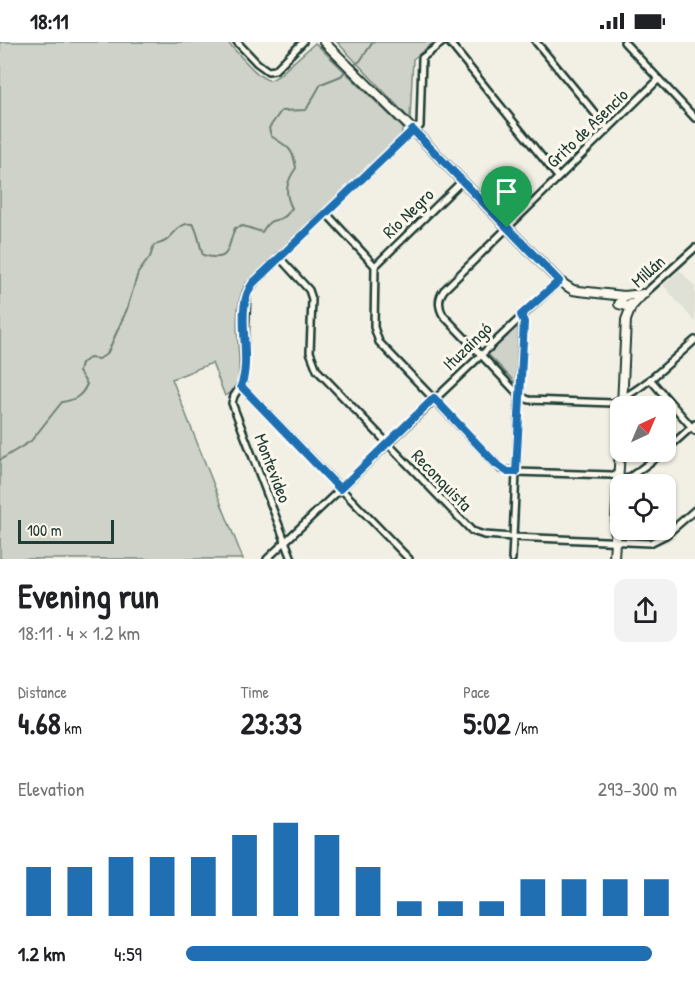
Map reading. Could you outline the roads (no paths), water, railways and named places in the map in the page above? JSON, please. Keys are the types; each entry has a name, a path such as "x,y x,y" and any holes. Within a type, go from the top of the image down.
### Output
{"street":[{"path":"237,42 268,71 274,70 303,42"},
{"path":"324,42 559,281 573,290 626,296 644,294"},
{"name":"Montevideo","path":"292,559 232,403 241,386 245,354 247,292 279,257 422,123 422,58 443,42"},
{"path":"449,42 558,177"},
{"path":"536,42 608,129"},
{"path":"624,42 695,118"},
{"name":"Grito de Asencio","path":"520,396 443,315 439,307 440,297 558,177 658,80"},
{"name":"Río Negro","path":"375,266 462,181"},
{"path":"326,213 375,266 374,327 377,338 496,464 508,472 610,475"},
{"name":"Millán","path":"626,320 631,307 695,248"},
{"name":"Reconquista","path":"279,257 309,290 312,299 310,352 317,370 469,529 484,535 654,542 666,535 695,510"},
{"name":"Ituzaingó","path":"267,559 284,540 559,281"},
{"path":"608,294 619,304 626,320 622,396"},
{"path":"619,304 626,296"},
{"path":"626,296 631,307"},
{"path":"619,304 631,307"},
{"path":"512,559 524,322 521,315"},
{"path":"630,396 695,340"},
{"path":"650,379 694,427 676,442"},
{"path":"241,386 409,559"},
{"path":"520,396 529,400 610,403"},
{"path":"636,474 651,462"},
{"path":"614,559 615,542"}],"waterway":[{"path":"353,66 360,61 373,42"},
{"path":"0,460 31,441 62,402 74,399 83,392 87,384 79,372 81,363 90,358 99,359 107,354 127,309 138,273 150,257 154,245 166,240 181,226 193,224 203,255 219,257 227,252 235,228 243,226 262,232 271,222 287,215 292,208 287,188 296,168 295,161 288,148 271,136 269,128 281,111 306,110 321,84 341,76 347,69"}]}
